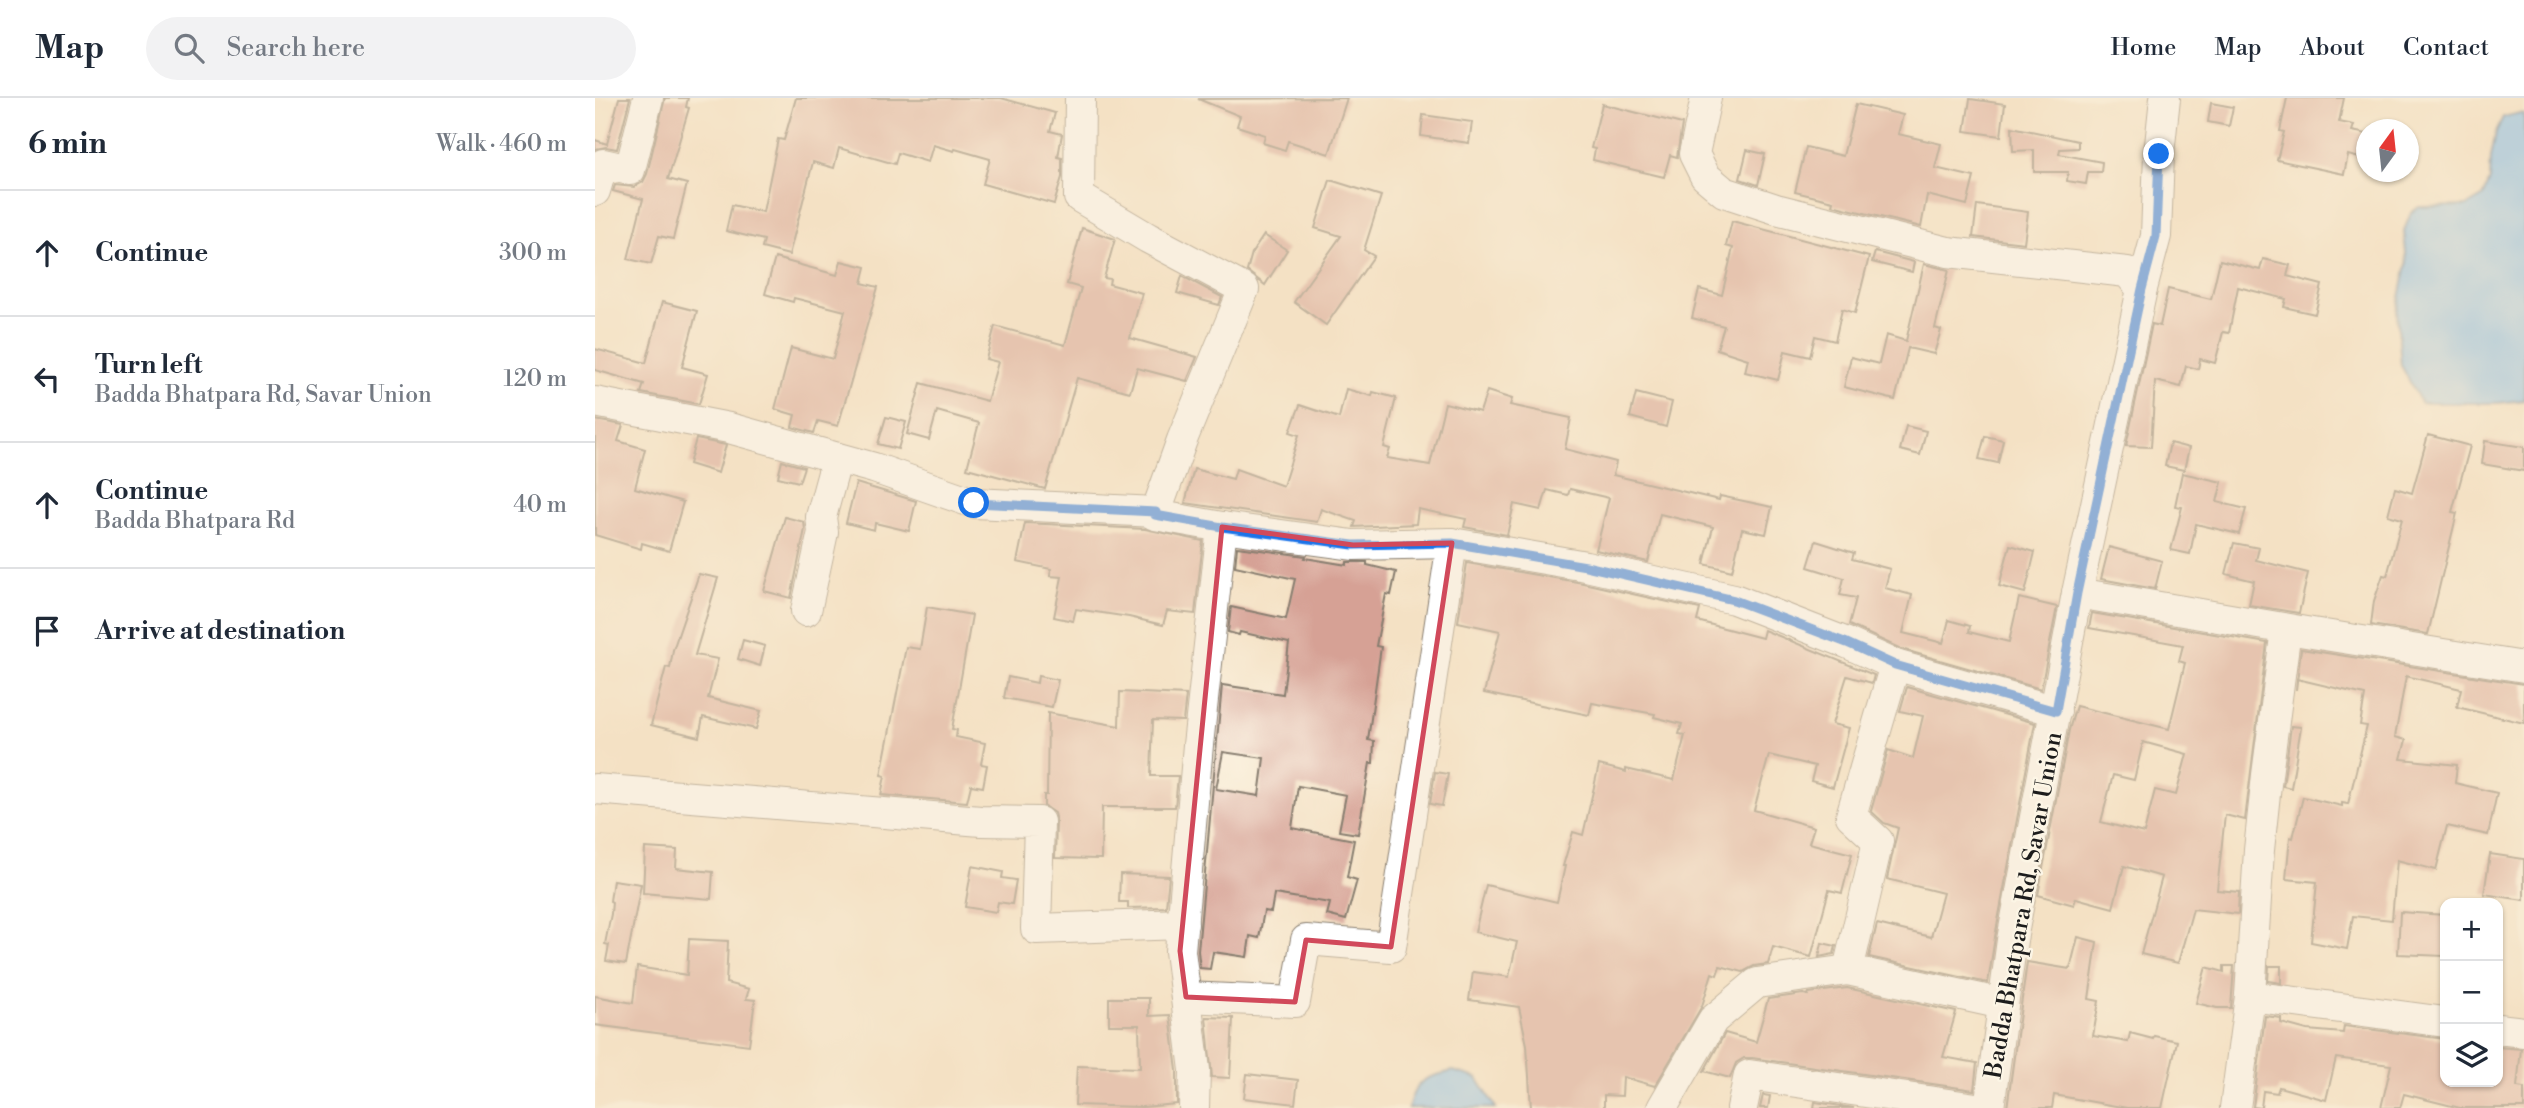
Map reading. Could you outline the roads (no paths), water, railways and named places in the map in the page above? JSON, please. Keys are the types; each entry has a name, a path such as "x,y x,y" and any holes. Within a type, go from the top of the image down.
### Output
{"street":[{"path":"595,191 603,164 630,170 648,98"},
{"path":"1080,98 1079,197 1244,289 1182,440 1155,515 1353,545 1452,543 1586,566 1734,600 1847,643 1895,665 2056,711"},
{"path":"1706,98 1694,154 1705,176 1724,192 1776,209 1948,252 2127,272 2142,289"},
{"name":"Badda Bhatpara Rd, Savar Union","path":"1989,1108 2012,940 2077,593 2142,289 2156,236 2159,154 2165,98"},
{"path":"595,402 729,428 874,468 974,503 1156,512"},
{"path":"806,611 823,532 821,517 837,458"},
{"path":"1194,1108 1195,1070 1180,951 1198,745 1222,527"},
{"path":"1186,997 1295,1002 1306,940 1391,947 1452,543"},
{"path":"2077,593 2524,667"},
{"path":"2235,1108 2250,996 2259,850 2274,705 2286,629"},
{"path":"1848,970 1878,841 1851,816 1895,665"},
{"path":"595,789 981,821 1039,822 1036,929 1183,924"},
{"path":"1662,1108 1713,1020 1757,983 1848,970 2003,1004"},
{"path":"2250,996 2440,1021"},
{"path":"2503,1030 2524,1032"},
{"path":"1742,1108 1749,1075 1976,1108"}],"water":[{"path":"2524,114 2524,400 2498,403 2421,403 2401,365 2397,312 2407,264 2404,231 2411,213 2419,207 2467,206 2484,196 2490,179 2496,132 2503,117"},
{"path":"1453,1071 1477,1078 1496,1108 1408,1108 1418,1085 1429,1078"}]}
